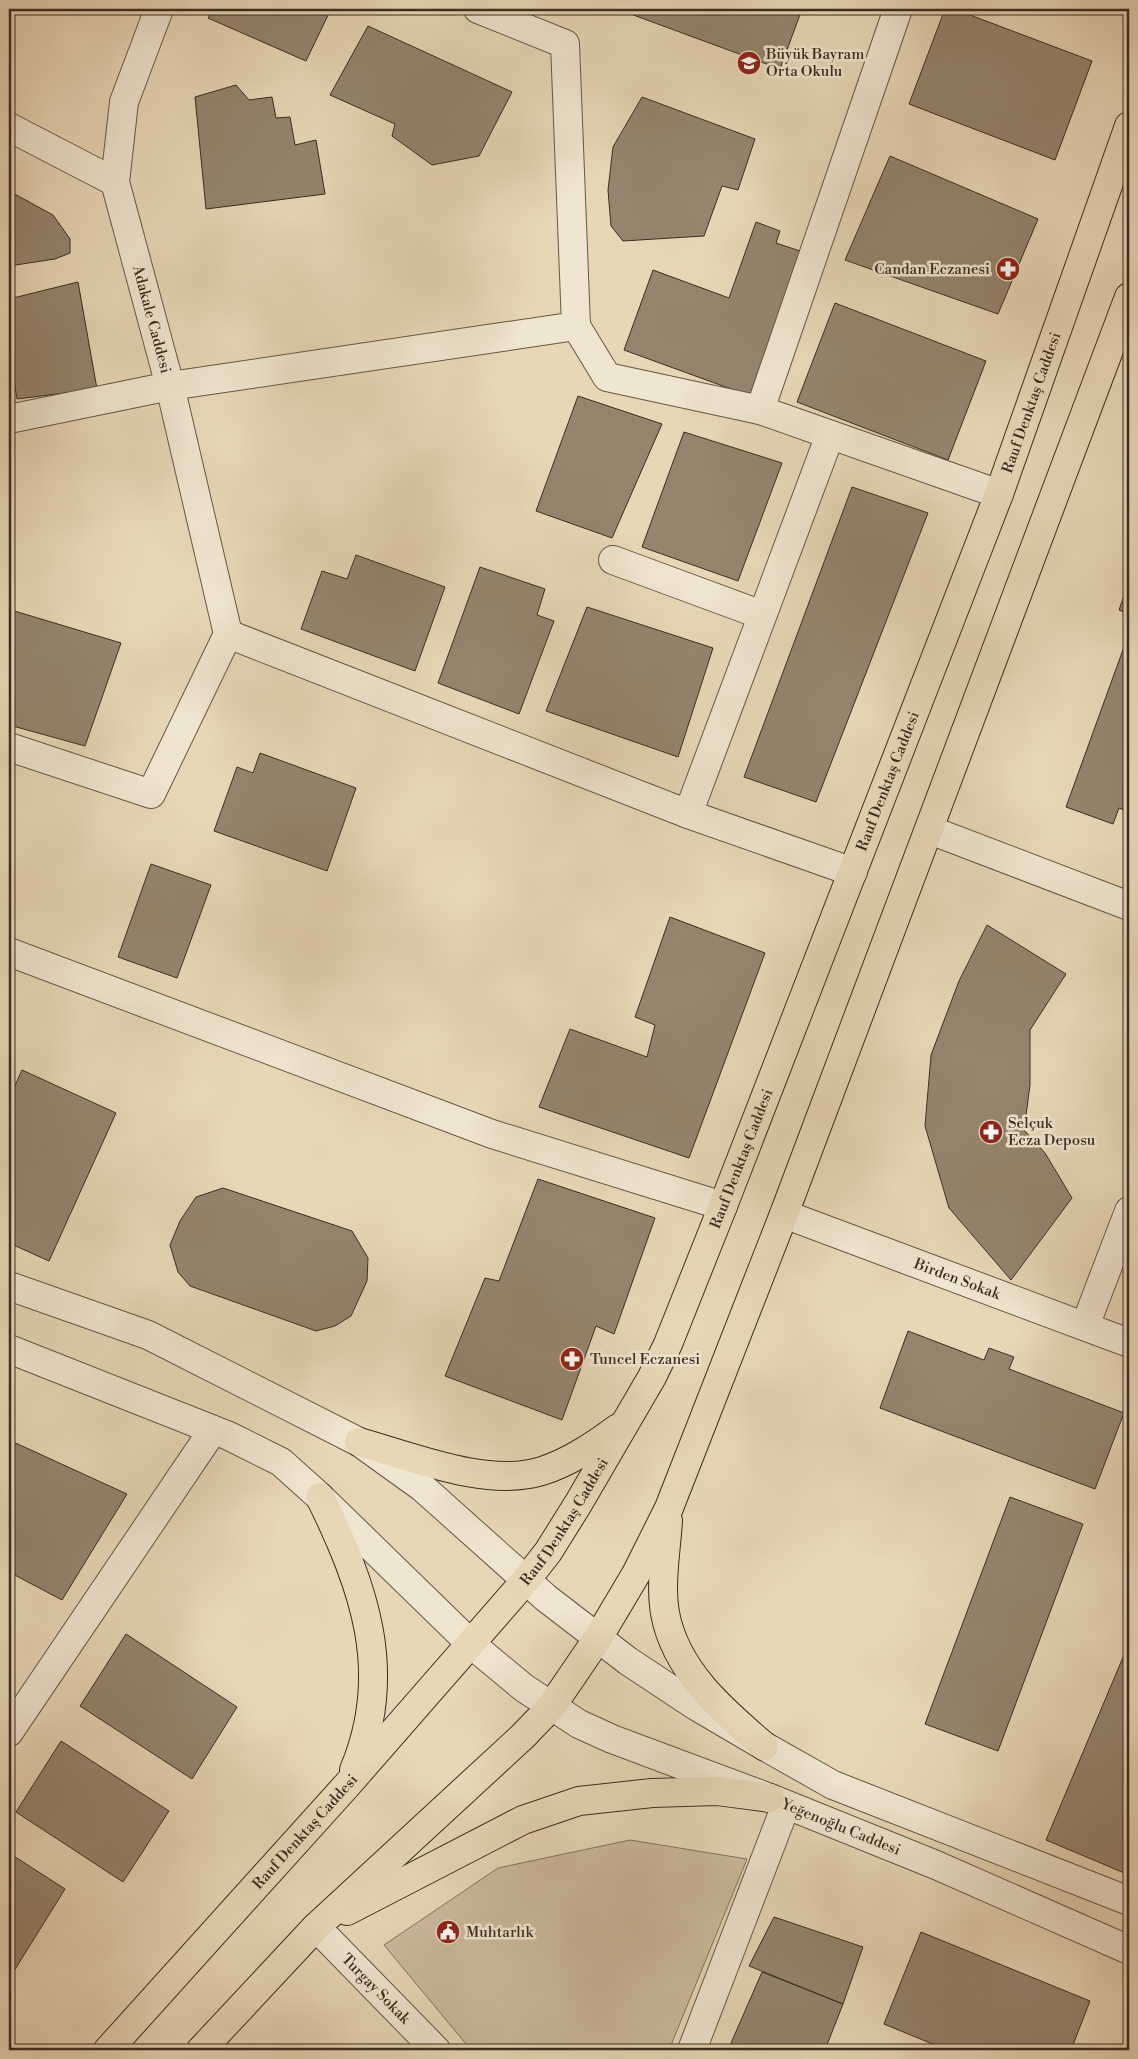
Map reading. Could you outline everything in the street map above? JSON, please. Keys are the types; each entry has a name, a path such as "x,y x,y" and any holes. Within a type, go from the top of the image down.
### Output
{"main road":[{"name":"Rauf Denktaş Caddesi","path":"108,2050 348,1784 526,1580 548,1552 578,1504 626,1422 668,1344 724,1206 999,494 1129,126"},
{"path":"201,2050 316,1927 514,1744 551,1707 598,1638 636,1574 669,1508 784,1214 1129,297"},
{"path":"360,1442 486,1476 516,1477 542,1471 566,1462 590,1448 626,1422"},
{"path":"320,1497 341,1540 361,1591 372,1650 373,1677 368,1729 348,1784"},
{"path":"669,1508 664,1587 665,1614 672,1639 703,1689 726,1713 764,1746"},
{"path":"316,1927 523,1820 579,1801 652,1793 708,1792 778,1802"}],"street":[{"name":"Adakale Caddesi","path":"159,9 124,102 115,182 170,386 228,634"},
{"path":"478,9 565,44 576,326 606,377 760,410 999,494"},
{"path":"760,410 898,9"},
{"path":"9,127 115,182"},
{"path":"9,419 170,386 576,326"},
{"path":"688,814 830,436"},
{"path":"613,560 762,615"},
{"path":"9,747 151,794 228,634 688,814 853,872"},
{"path":"930,830 1129,906"},
{"path":"9,952 492,1134 724,1206"},
{"path":"1085,1326 1129,1211"},
{"name":"Birden Sokak","path":"784,1214 1129,1343"},
{"path":"9,1286 148,1335 360,1442 423,1488 526,1580 598,1638 655,1680 833,1785 1129,1901"},
{"name":"Yeğenoğlu Caddesi","path":"9,1349 213,1430 281,1462 320,1497 495,1666 551,1707 579,1724 612,1739 936,1865 1129,1950"},
{"path":"9,1732 213,1430"},
{"path":"692,2050 778,1802"},
{"name":"Turgay Sokak","path":"316,1927 436,2050"}],"shaded area":[{"path":"630,1840 747,1859 669,2050 471,2050 384,1945 498,1868"}],"building":[{"path":"213,9 331,9 306,61 208,18"},
{"path":"617,9 802,9 780,69"},
{"path":"945,9 954,9 1092,61 1055,160 909,104"},
{"path":"368,26 512,92 479,156 432,165 392,136 395,124 330,95"},
{"path":"236,85 249,100 272,97 276,118 290,117 295,145 316,140 325,194 206,209 195,97"},
{"path":"642,97 755,139 738,190 722,186 704,236 623,241 611,226 608,190 613,147"},
{"path":"890,156 1038,219 998,314 845,260"},
{"path":"9,191 53,215 70,239 70,253 55,259 9,266"},
{"path":"756,222 780,231 776,243 803,252 753,397 624,350 653,270 729,298"},
{"path":"78,282 97,389 17,399 9,349 9,299"},
{"path":"835,303 986,361 948,460 797,402"},
{"path":"578,396 662,424 612,538 536,511"},
{"path":"684,432 782,463 738,581 642,547"},
{"path":"852,487 928,513 816,802 744,777"},
{"path":"356,555 445,587 415,671 301,629 322,571 347,579"},
{"path":"480,567 545,589 537,615 554,621 519,714 438,683"},
{"path":"1129,581 1129,614 1119,610"},
{"path":"587,607 713,648 678,757 546,711"},
{"path":"11,610 121,643 85,746 9,725 9,618"},
{"path":"1124,647 1129,648 1129,812 1119,808 1113,824 1066,807"},
{"path":"260,753 356,788 327,871 214,831 237,767 253,773"},
{"path":"151,864 211,885 177,978 118,957"},
{"path":"670,917 765,953 689,1158 539,1107 570,1029 647,1057 655,1025 635,1017"},
{"path":"987,925 1066,974 1030,1030 1030,1085 1024,1130 1045,1153 1072,1198 1011,1280 949,1208 925,1126 931,1055 959,981"},
{"path":"22,1070 116,1113 49,1261 9,1243 9,1099"},
{"path":"538,1179 655,1218 614,1334 596,1326 562,1420 445,1376 485,1278 499,1281"},
{"path":"223,1188 352,1231 368,1258 367,1281 351,1316 335,1326 316,1331 190,1286 178,1272 170,1245 180,1221 196,1197"},
{"path":"908,1331 984,1360 989,1348 1014,1357 1009,1369 1124,1413 1095,1489 880,1408"},
{"path":"9,1440 127,1494 62,1600 9,1572"},
{"path":"1010,1497 1083,1524 998,1751 925,1724"},
{"path":"126,1634 237,1707 192,1779 80,1706"},
{"path":"1129,1643 1129,1875 1046,1840"},
{"path":"61,1741 169,1811 123,1882 16,1812"},
{"path":"9,1853 65,1889 9,1979"},
{"path":"774,1917 863,1947 843,2004 749,1966"},
{"path":"921,1932 1090,2001 1071,2050 947,2050 884,2024"},
{"path":"762,1972 843,2004 825,2050 728,2050"}],"place":[{"name":"Büyük Bayram Orta Okulu","path":"749,63"},
{"name":"Candan Eczanesi","path":"1008,269"},
{"name":"Selçuk Ecza Deposu","path":"991,1132"},
{"name":"Tuncel Eczanesi","path":"572,1359"},
{"name":"Muhtarlık","path":"448,1932"}]}
